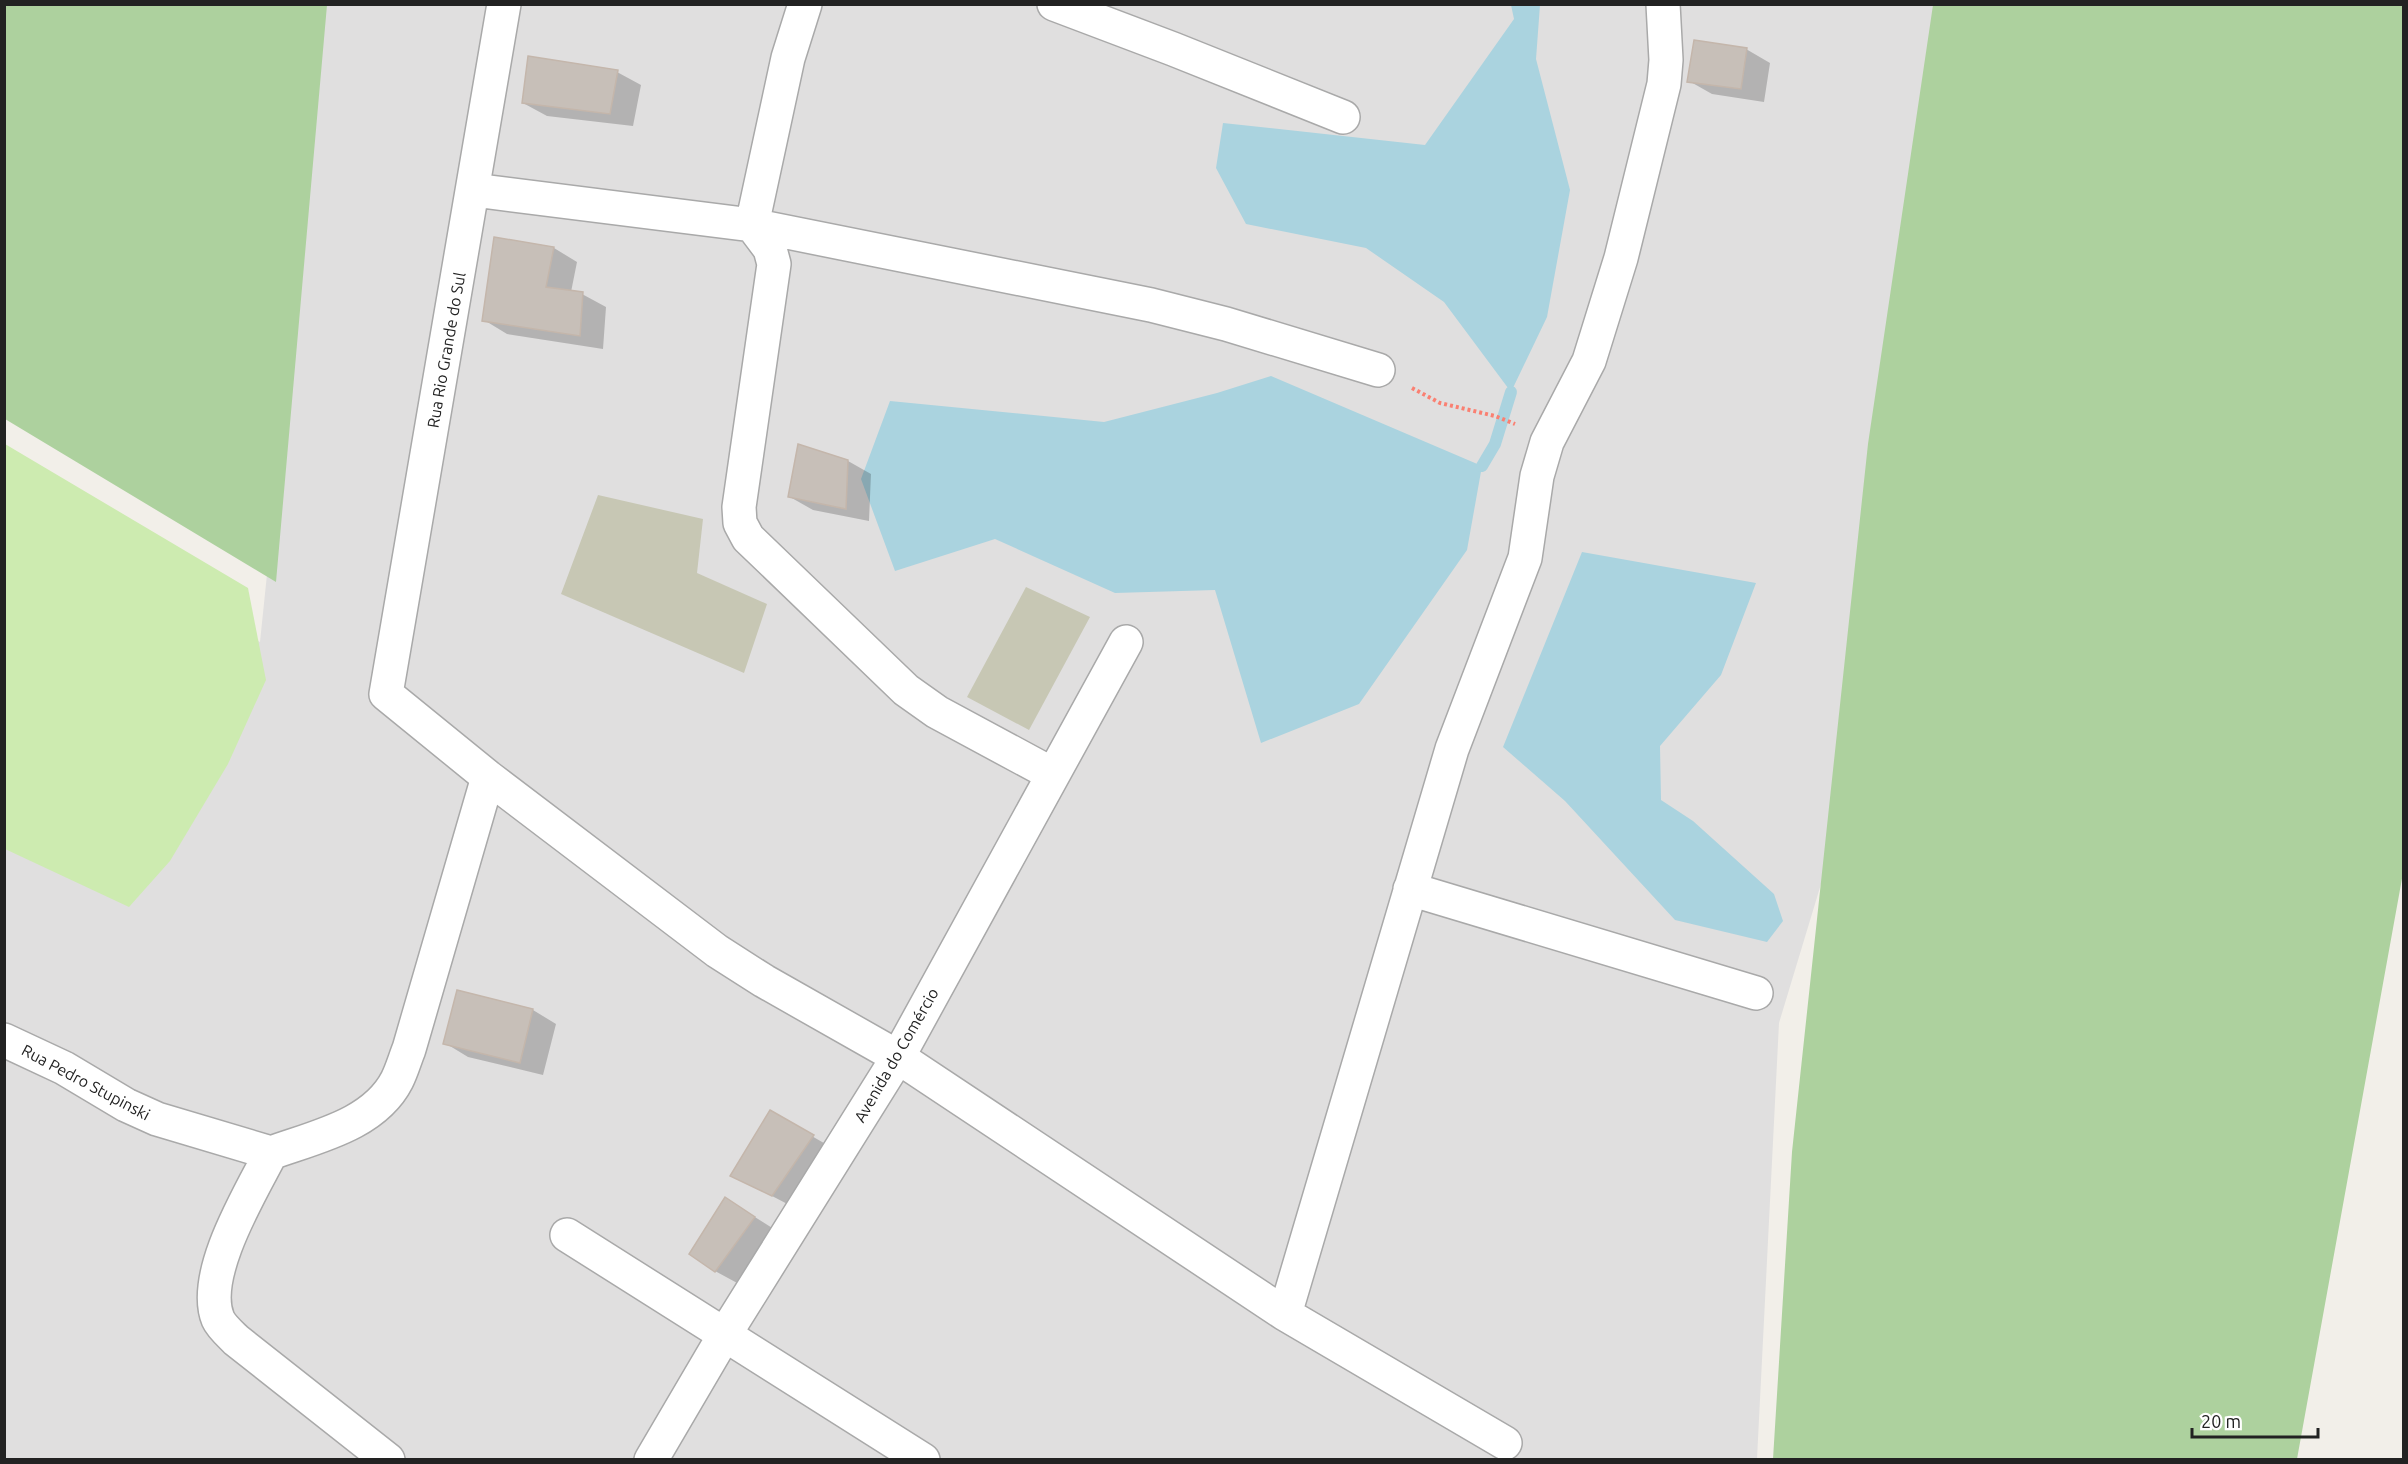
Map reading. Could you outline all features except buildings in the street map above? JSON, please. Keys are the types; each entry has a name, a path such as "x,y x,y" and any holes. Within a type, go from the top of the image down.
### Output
{"street":[{"name":"Rua Rio Grande do Sul","path":"488,777 386,694 504,4"},
{"path":"805,4 788,58 752,225 770,249 774,264 739,507 740,523 748,538 906,690 937,712 1052,774"},
{"path":"1054,4 1343,117"},
{"path":"1285,1314 1452,749 1525,558 1537,476 1547,442 1589,361 1621,258 1664,84 1666,60 1663,4"},
{"path":"474,190 752,225 1151,305 1226,324 1378,370"},
{"name":"Avenida do Comércio","path":"651,1460 725,1334 898,1057 1126,642"},
{"path":"388,1460 236,1340 218,1320 214,1300 222,1255 230,1232 271,1153 347,1125 376,1107 396,1081 409,1049 488,777 717,951 764,981 898,1057 1285,1314 1506,1443"},
{"path":"1410,889 1756,993"},
{"name":"Rua Pedro Stupinski","path":"4,1040 56,1064 126,1105 157,1119 271,1153"},
{"path":"567,1235 923,1460"}],"path":[{"path":"1378,370 1440,403 1495,416 1512,423"}],"shaded area":[{"path":"326,5 2057,5 1883,679 1779,1023 1757,1459 5,1459 4,518 260,642"},
{"path":"598,495 703,519 697,573 767,604 744,673 561,594"},
{"path":"1026,587 1090,617 1029,730 967,697"}],"green space":[{"path":"5,4 327,5 276,582 5,419"},
{"path":"1933,5 2403,5 2403,873 2297,1459 1773,1459 1792,1152 1868,444"},
{"path":"5,444 248,588 266,680 228,764 170,861 129,907 5,849"}],"water":[{"path":"1511,5 1540,5 1536,59 1570,190 1547,317 1511,392 1444,302 1366,248 1246,224 1216,168 1223,123 1425,145 1514,19"},
{"path":"1271,376 1482,466 1467,550 1359,704 1261,743 1215,590 1115,593 995,539 895,571 861,479 890,401 1104,422 1217,393"},
{"path":"1582,552 1756,583 1721,675 1660,746 1661,800 1693,821 1774,894 1783,921 1767,942 1675,920 1565,801 1503,747"}],"waterway":[{"path":"1482,466 1495,444 1511,392"}]}
